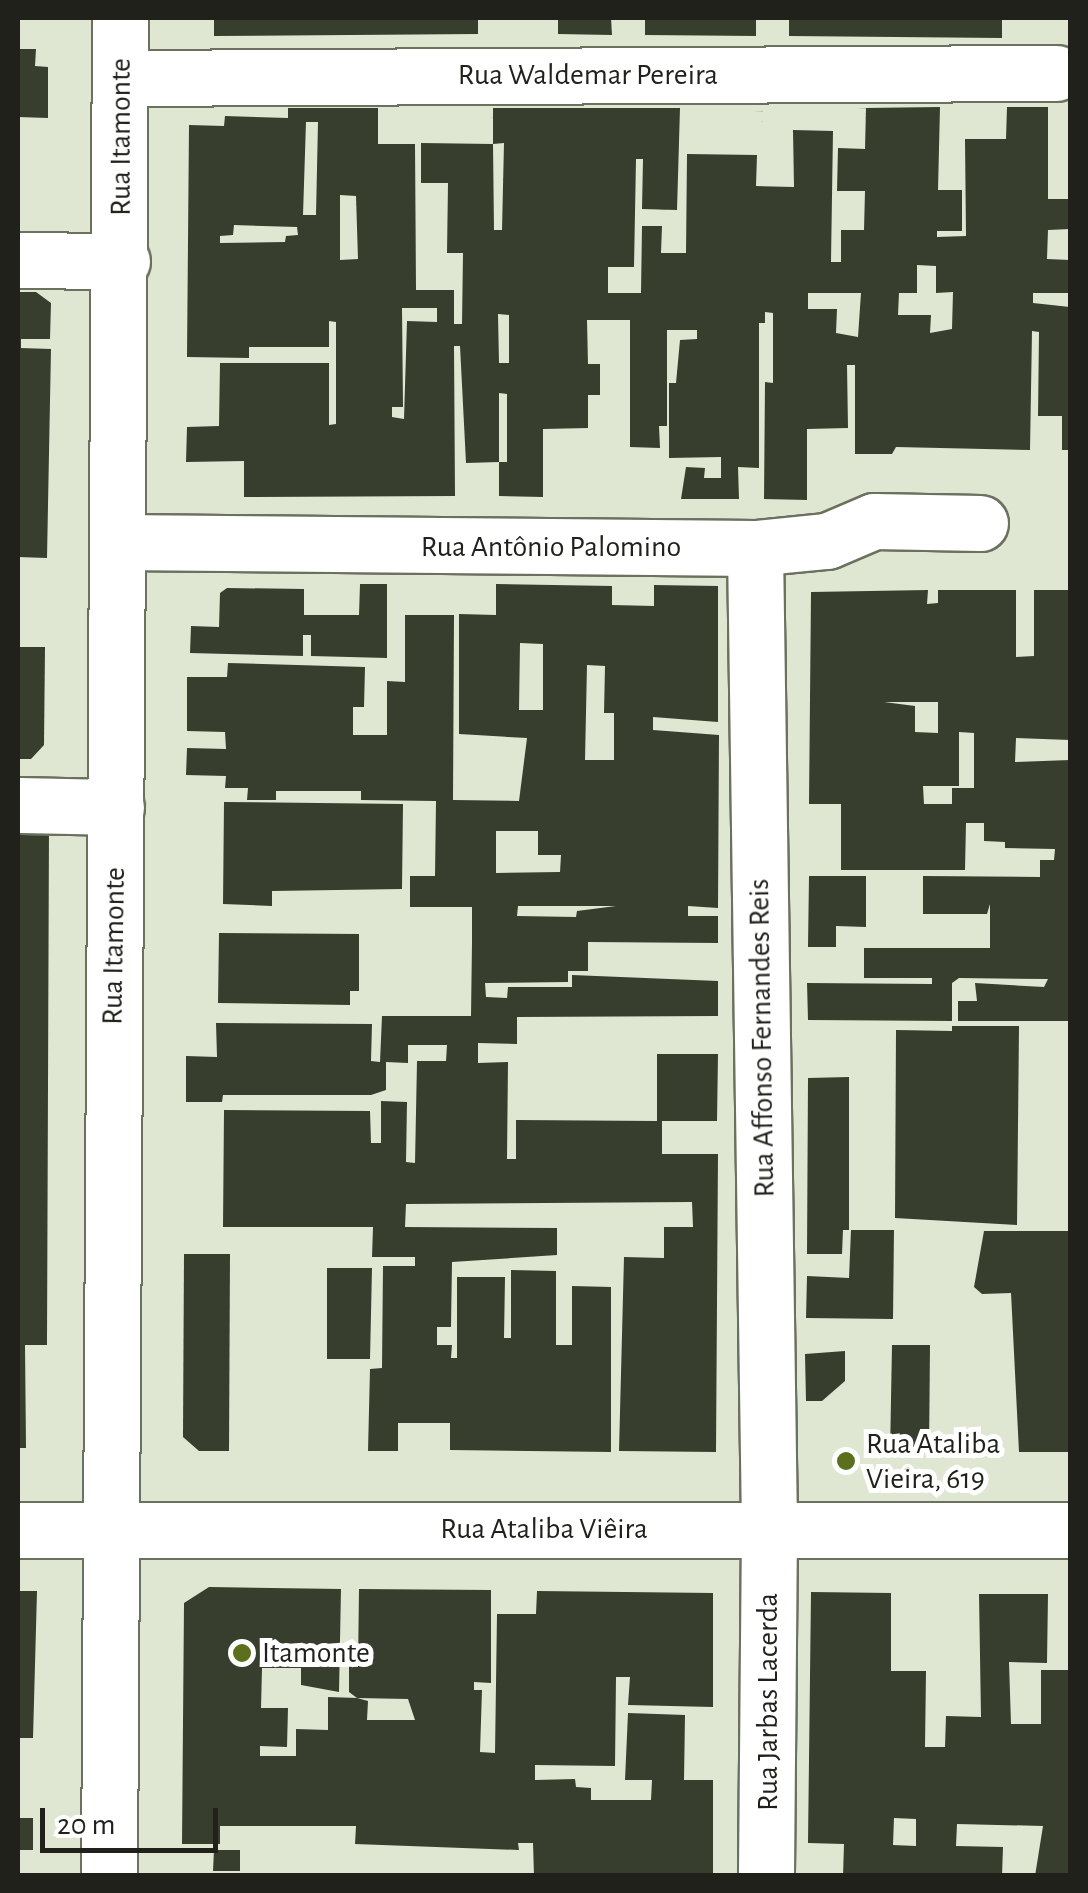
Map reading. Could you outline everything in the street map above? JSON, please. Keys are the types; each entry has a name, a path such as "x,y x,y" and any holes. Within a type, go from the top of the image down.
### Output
{"street":[{"name":"Rua Itamonte","path":"109,1876 108,1531 122,261 120,18"},
{"name":"Rua Waldemar Pereira","path":"121,78 1056,73"},
{"path":"18,260 122,261"},
{"name":"Rua Antônio Palomino","path":"118,542 754,548 828,541 874,521 980,523"},
{"name":"Rua Affonso Fernandes Reis","path":"754,548 769,1528"},
{"path":"18,805 116,807"},
{"name":"Rua Jarbas Lacerda","path":"766,1876 769,1528"},
{"name":"Rua Ataliba Viêira","path":"18,1530 1070,1530"}],"building":[{"path":"214,18 478,18 478,34 214,36"},
{"path":"558,18 611,18 612,35 558,34"},
{"path":"645,18 756,18 756,36 645,35"},
{"path":"789,18 1002,18 1002,38 789,36"},
{"path":"20,49 36,49 35,66 48,67 48,118 18,117"},
{"path":"940,107 938,190 962,190 962,231 937,231 937,237 966,236 965,139 1006,139 1007,107 1048,107 1048,199 1070,199 1070,229 1048,230 1047,259 1070,260 1070,293 1033,293 1033,303 1070,307 1070,450 1062,450 1062,416 1038,416 1039,332 1032,331 1030,450 896,447 892,454 855,454 855,365 847,365 848,428 807,429 807,500 764,499 765,382 773,383 773,313 765,312 765,323 759,323 759,468 738,467 739,499 681,499 686,467 705,468 704,478 721,478 721,457 669,458 669,383 676,383 680,340 697,339 697,330 667,330 667,426 659,426 660,448 630,447 630,320 587,320 588,364 600,364 600,395 588,395 588,428 543,429 543,497 499,496 499,462 466,463 460,346 454,346 455,496 244,497 244,461 186,462 187,427 219,426 220,363 329,363 329,425 336,424 336,322 329,321 329,347 249,347 249,358 187,357 189,125 224,126 225,116 288,118 288,108 378,108 378,144 415,144 416,290 454,290 454,324 462,324 463,253 447,253 448,183 421,183 421,143 493,144 493,108 680,108 677,210 642,209 643,159 636,159 634,267 608,267 608,293 641,293 642,226 662,226 661,253 686,253 687,154 757,155 756,186 794,187 793,130 833,131 831,262 841,262 841,230 864,230 865,191 837,191 838,148 865,149 866,108","holes":["306,122 318,122 316,215 303,215","504,143 502,230 494,230 493,144","340,195 356,196 358,259 340,260","234,225 297,227 298,235 286,236 285,242 220,243 220,236 233,235","917,265 936,266 936,293 953,292 952,329 930,333 931,315 898,315 899,293 917,293","808,293 861,293 858,337 836,333 837,309 808,309","402,308 437,308 437,322 407,321 404,419 392,417 392,407 403,407","498,314 509,315 509,363 499,363","499,393 507,394 507,462 499,462"]},
{"path":"18,292 36,292 51,303 50,339 21,339 21,348 51,349 47,558 18,557"},
{"path":"360,584 387,584 387,658 311,656 311,635 303,635 303,656 190,653 191,626 219,627 220,593 227,588 304,589 304,615 359,615"},
{"path":"496,584 612,586 612,605 654,606 654,585 718,586 718,722 653,717 653,730 719,735 718,908 688,906 688,916 718,916 718,943 588,942 588,971 568,971 568,982 485,983 486,997 507,998 508,987 572,987 572,975 718,981 718,1016 517,1017 517,1044 478,1043 478,1063 508,1062 507,1159 516,1159 516,1120 657,1121 657,1054 718,1054 717,1121 662,1121 662,1154 718,1154 716,1452 619,1451 624,1257 664,1258 664,1227 693,1227 692,1202 406,1204 405,1227 557,1228 557,1255 452,1262 451,1327 437,1327 437,1345 452,1345 451,1358 457,1358 457,1277 505,1277 504,1338 511,1338 511,1270 556,1271 556,1345 572,1345 572,1286 611,1287 611,1452 450,1450 450,1423 398,1423 398,1451 368,1451 370,1369 382,1368 383,1266 415,1266 415,1257 372,1257 373,1227 223,1227 224,1110 370,1111 371,1143 381,1143 381,1101 407,1102 406,1162 415,1163 417,1061 446,1061 447,1045 408,1045 408,1063 386,1062 386,1090 371,1095 223,1095 222,1102 186,1102 186,1056 217,1057 216,1023 372,1024 371,1061 380,1062 382,1016 471,1016 472,942 472,907 410,907 410,876 435,876 436,801 361,800 361,791 276,791 276,800 247,800 248,788 225,788 226,776 186,775 187,748 226,749 225,732 187,731 187,677 227,677 228,663 365,667 364,707 353,707 353,735 387,735 387,681 405,682 405,615 454,615 453,800 519,801 527,738 459,734 459,614 496,615","holes":["520,643 543,644 543,710 519,710","587,665 605,666 604,713 614,713 614,760 585,760","496,831 538,831 538,855 561,855 560,872 496,873","518,906 616,906 577,911 576,917 517,916"]},
{"path":"928,590 927,604 938,603 938,590 1016,590 1016,657 1034,656 1034,590 1070,590 1070,740 1016,738 1015,762 1070,760 1070,1021 958,1021 958,1001 977,1001 975,983 1044,987 1048,979 959,978 952,983 952,1021 808,1020 807,983 932,984 932,978 864,978 864,948 990,948 990,904 987,914 923,914 923,876 1040,877 1040,860 1054,860 1055,849 1005,848 1005,842 984,841 984,823 966,823 965,870 841,870 841,804 809,804 811,592","holes":["884,702 938,702 938,733 915,732 915,706","959,732 974,733 974,788 952,788 952,804 924,804 923,786 959,786"]},
{"path":"18,647 45,647 44,745 31,759 18,759"},
{"path":"224,802 403,804 402,889 272,891 272,906 223,904"},
{"path":"18,825 49,826 47,1345 25,1345 26,1448 18,1448"},
{"path":"809,876 866,876 866,927 836,926 836,947 808,947"},
{"path":"219,933 359,934 359,991 350,991 350,1005 218,1003"},
{"path":"952,1026 1019,1026 1017,1225 895,1218 896,1030 952,1031"},
{"path":"849,1077 849,1230 843,1230 842,1254 807,1254 808,1078"},
{"path":"851,1230 894,1230 893,1319 806,1318 807,1276 849,1278"},
{"path":"984,1231 1070,1231 1070,1452 1019,1452 1011,1293 982,1294 974,1287"},
{"path":"184,1254 230,1254 229,1451 199,1451 183,1437"},
{"path":"327,1268 372,1268 370,1359 327,1359"},
{"path":"892,1345 930,1345 929,1453 890,1454"},
{"path":"845,1351 845,1381 822,1401 806,1401 805,1354"},
{"path":"209,1587 341,1589 339,1692 301,1685 301,1668 262,1668 261,1708 288,1708 287,1747 260,1746 260,1756 296,1756 296,1729 328,1730 328,1697 357,1698 349,1692 349,1666 358,1667 359,1589 491,1590 491,1683 474,1682 474,1690 482,1690 480,1752 495,1753 497,1614 536,1614 537,1591 713,1593 713,1707 628,1705 630,1677 616,1677 615,1766 535,1765 535,1780 575,1779 576,1787 591,1788 591,1800 651,1800 652,1780 625,1780 628,1713 685,1715 684,1780 713,1780 713,1876 534,1876 533,1843 518,1843 519,1850 355,1844 356,1826 220,1826 220,1844 182,1844 184,1603","holes":["357,1698 408,1699 415,1720 367,1720 368,1701"]},
{"path":"18,1591 37,1591 33,1738 18,1738"},
{"path":"811,1592 891,1593 891,1671 926,1671 925,1747 945,1747 946,1716 981,1717 979,1594 1048,1594 1047,1663 1009,1662 1011,1724 1041,1724 1041,1670 1070,1670 1070,1876 1035,1876 1043,1826 957,1824 956,1846 1003,1847 1002,1876 843,1876 844,1844 808,1843","holes":["894,1818 916,1819 916,1846 893,1845"]},
{"path":"18,1818 33,1818 33,1850 18,1850"},
{"path":"214,1850 240,1850 240,1871 213,1871"}],"place":[{"name":"Rua Ataliba Vieira, 619","path":"846,1461"},
{"name":"Itamonte","path":"242,1653"}]}
